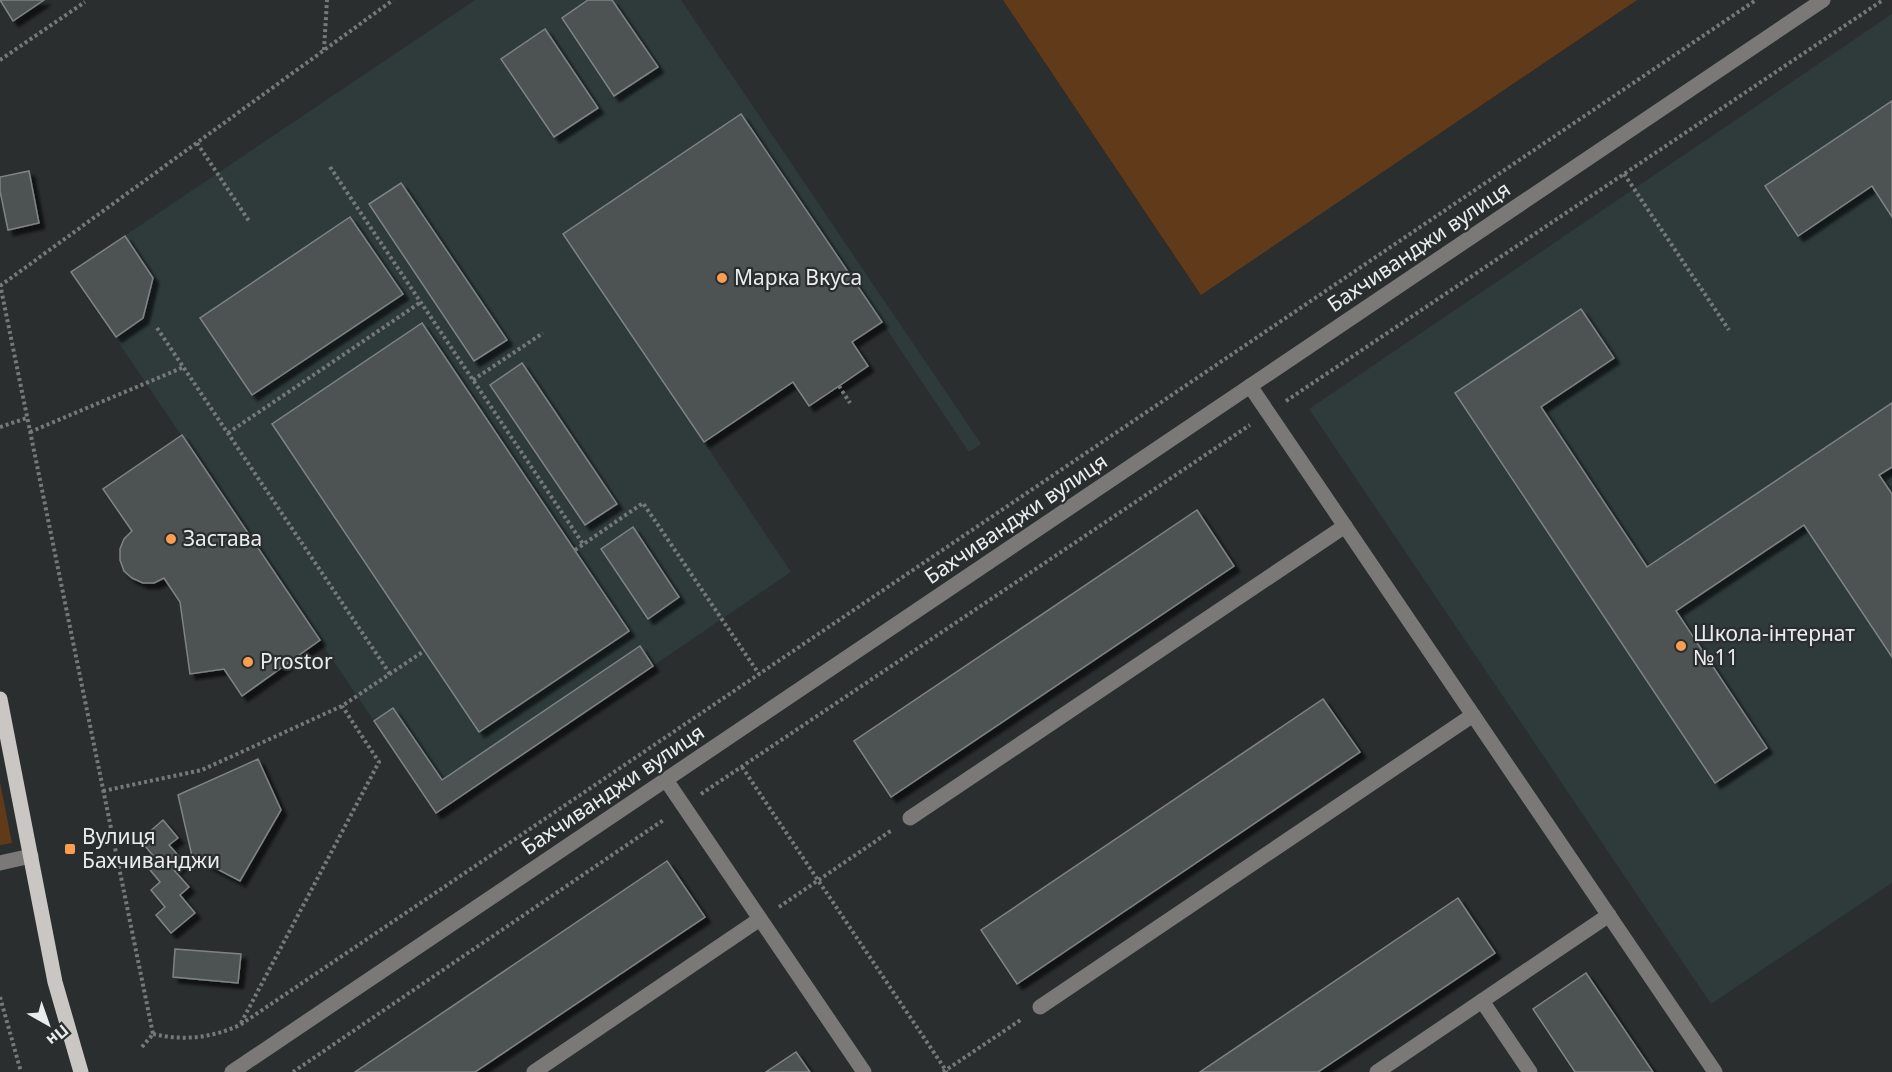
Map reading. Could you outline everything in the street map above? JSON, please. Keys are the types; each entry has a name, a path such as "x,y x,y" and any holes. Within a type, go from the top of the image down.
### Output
{"main road":[{"path":"0,699 55,982 81,1072"}],"street":[{"name":"Бахчиванджи вулиця","path":"232,1072 1823,0"},
{"path":"1250,386 1715,1072"},
{"path":"910,818 1345,525"},
{"path":"1040,1006 1473,715"},
{"path":"666,780 864,1072"},
{"path":"0,863 31,856"},
{"path":"1377,1072 1609,915"},
{"path":"534,1072 760,919"},
{"path":"1482,1001 1530,1072"}],"path":[{"path":"324,51 327,0"},
{"path":"153,1034 0,285 393,0"},
{"path":"153,1034 171,1038 189,1038 224,1032 240,1025 1756,0"},
{"path":"293,1072 1268,412 1883,0"},
{"path":"0,60 85,3"},
{"path":"197,143 249,221"},
{"path":"330,167 583,544"},
{"path":"1624,174 1729,330"},
{"path":"228,433 420,302"},
{"path":"157,328 390,674"},
{"path":"473,380 543,333"},
{"path":"30,432 184,367"},
{"path":"839,386 850,403"},
{"path":"0,426 27,418"},
{"path":"574,550 643,502 759,674"},
{"path":"103,791 202,770 342,706 424,651"},
{"path":"240,1025 379,762 342,706"},
{"path":"742,767 945,1071 1040,1006"},
{"path":"760,919 910,818"},
{"path":"0,997 21,1072"},
{"path":"141,1047 153,1034"}],"shaded area":[{"name":"Застава","path":"475,0 681,0 981,444 969,452 882,322 852,342 868,366 839,386 809,406 792,383 704,442 791,572 436,813 71,272"},
{"path":"1003,0 1637,0 1201,295"},
{"name":"Школа-інтернат №11","path":"1892,14 1892,883 1711,1004 1309,409"},
{"path":"0,782 12,843 0,845"}],"building":[{"path":"0,0 44,0 13,21"},
{"path":"588,0 612,0 658,67 614,96 562,18"},
{"path":"545,29 598,108 554,137 501,59"},
{"path":"1892,101 1892,217 1872,186 1798,236 1765,186"},
{"path":"741,114 882,322 852,342 868,366 839,386 809,406 793,382 704,442 563,234"},
{"path":"29,171 39,223 8,230 0,191 0,177"},
{"path":"401,183 507,340 474,361 369,204"},
{"path":"350,217 403,294 252,395 200,318"},
{"path":"125,236 153,278 143,318 116,337 71,272"},
{"path":"1581,309 1614,358 1541,407 1647,567 1892,403 1892,467 1879,475 1892,494 1892,657 1804,525 1676,611 1767,748 1715,783 1455,393"},
{"path":"422,323 629,631 479,732 272,424"},
{"path":"522,363 617,504 585,525 490,385"},
{"path":"182,435 320,640 242,696 224,669 190,674 180,602 164,578 154,583 143,583 124,571 120,560 120,549 124,539 132,531 103,489"},
{"path":"1197,510 1234,566 891,797 854,741"},
{"path":"633,527 679,597 648,619 601,549"},
{"path":"640,646 653,666 436,813 374,721 393,708 442,780"},
{"path":"1323,699 1360,752 1017,984 981,930"},
{"path":"258,759 281,810 240,881 192,856 178,795"},
{"path":"163,820 178,838 169,845 184,862 174,870 189,887 180,895 195,913 171,933 156,915 165,907 151,890 160,882 146,865 155,858 140,840"},
{"path":"667,861 705,917 475,1072 355,1072"},
{"path":"1458,898 1495,953 1318,1072 1200,1072"},
{"path":"175,949 241,954 238,983 173,977"},
{"path":"1586,973 1653,1072 1575,1072 1533,1009"},
{"path":"796,1052 810,1072 766,1072"}],"place":[{"name":"Марка Вкуса","path":"722,278"},
{"name":"Застава","path":"171,539"},
{"name":"Школа-інтернат №11","path":"1681,646"},
{"name":"Prostor","path":"248,662"},
{"name":"Вулиця Бахчиванджи","path":"70,849"}]}
